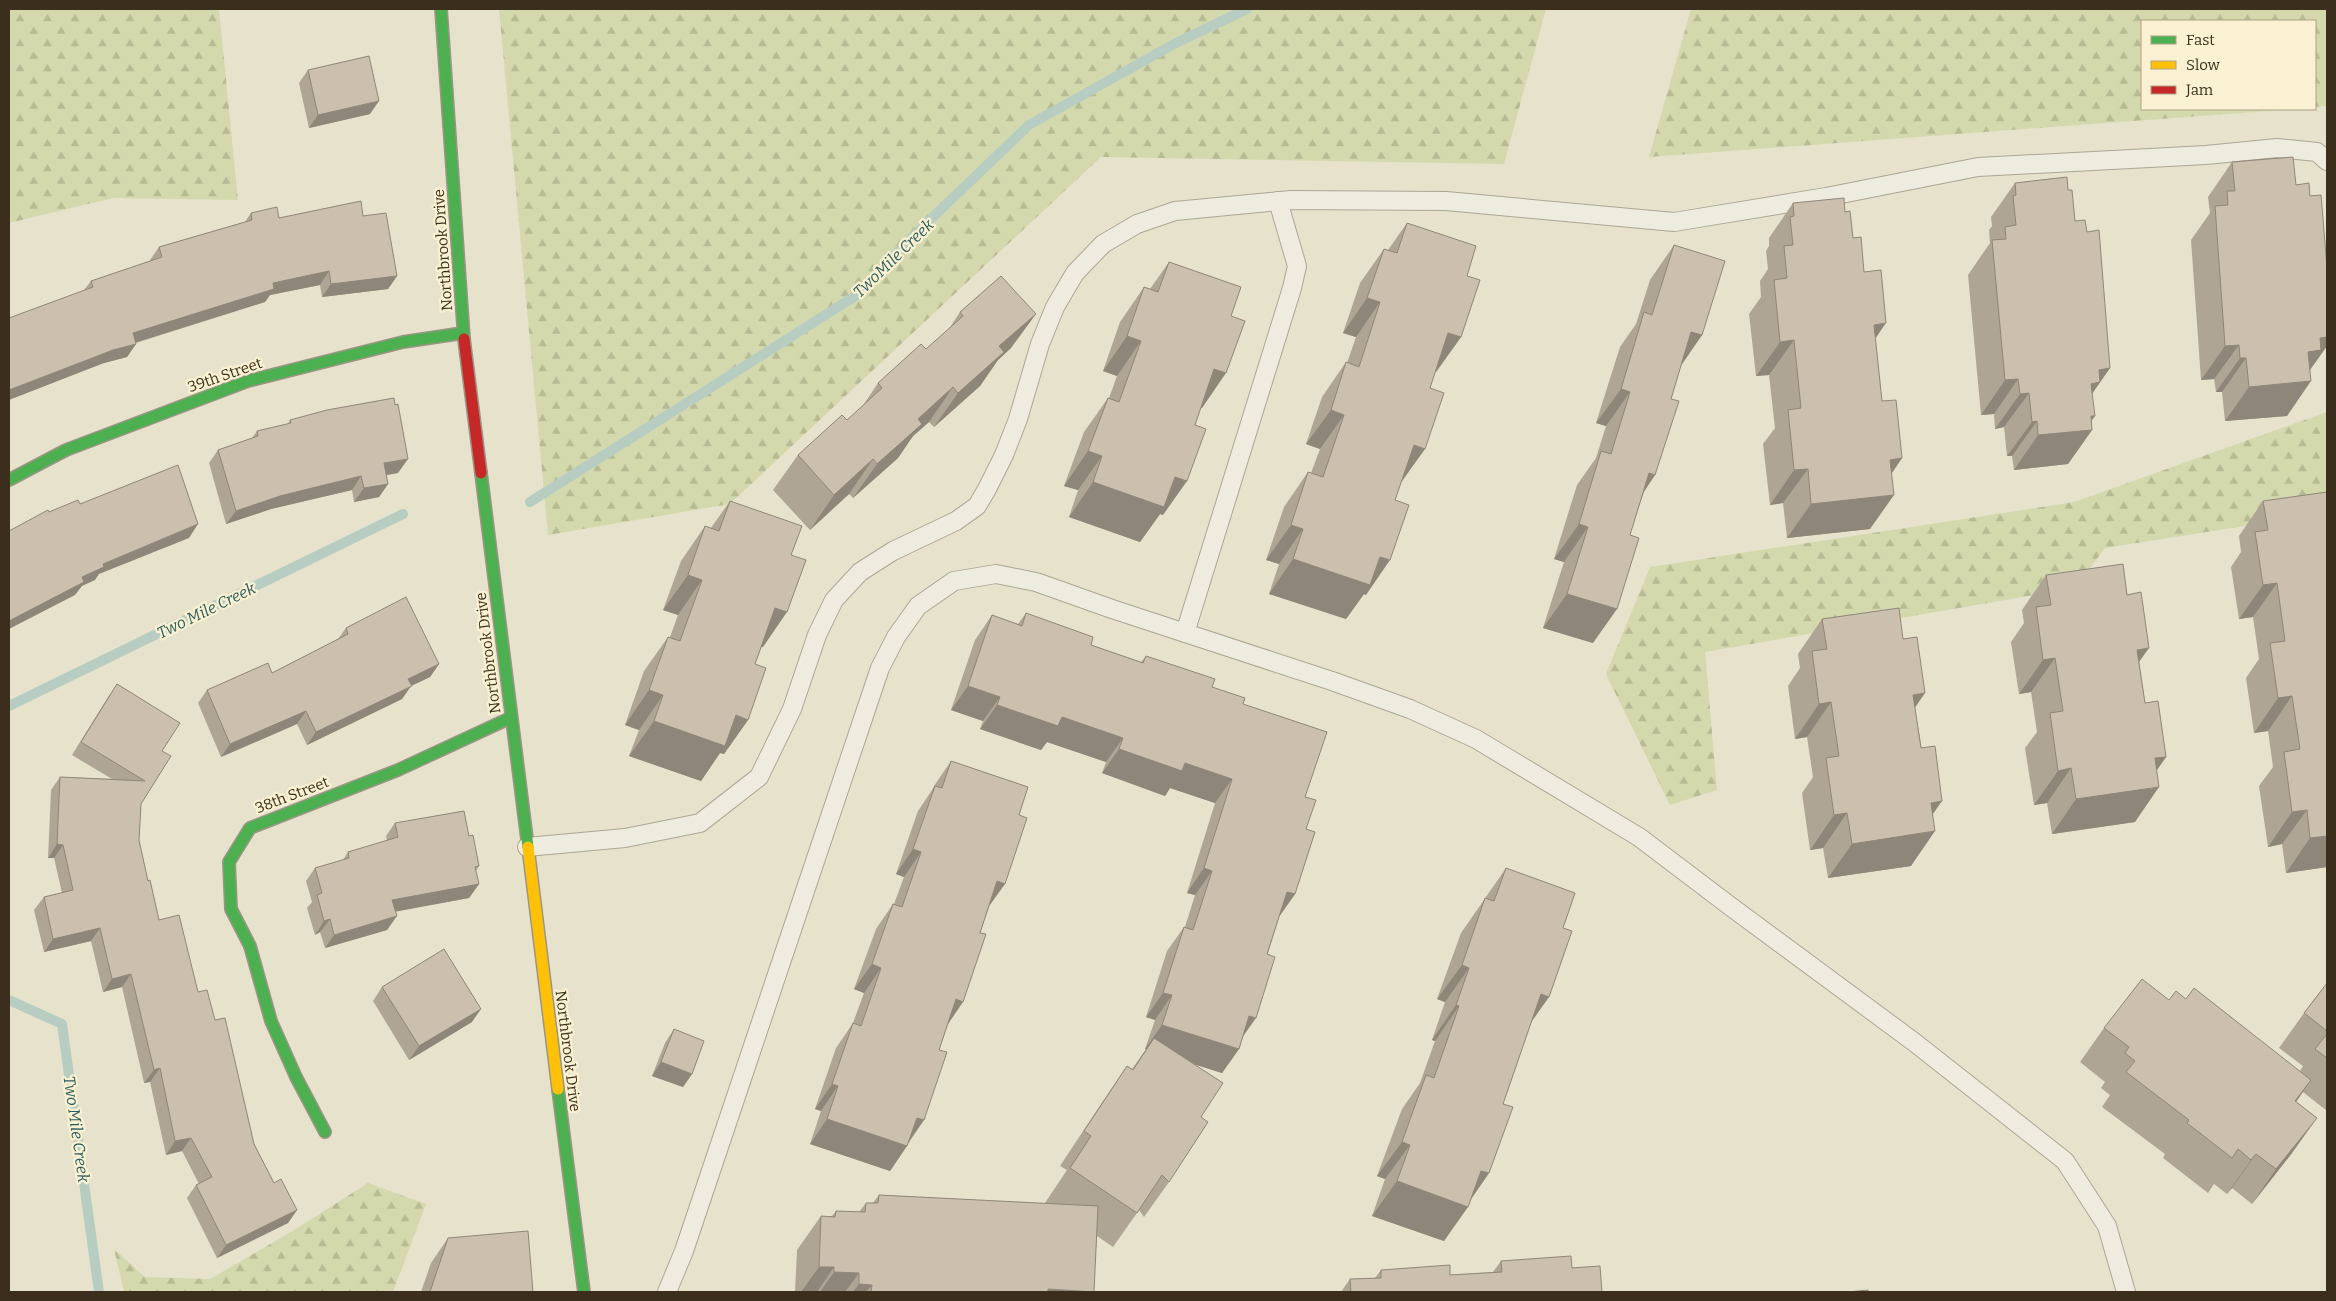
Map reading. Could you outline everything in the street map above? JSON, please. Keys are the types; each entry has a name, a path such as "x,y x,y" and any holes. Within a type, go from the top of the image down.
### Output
{"street":[{"name":"Northbrook Drive","path":"441,9 463,333 510,718 584,1292"},
{"name":"39th Street","path":"9,480 66,450 248,381 403,342 463,333"},
{"name":"38th Street","path":"325,1132 296,1077 271,1021 250,946 231,909 229,862 250,828 398,770 510,718"}],"lane":[{"path":"527,847 625,838 700,823 759,777 792,708 817,634 834,600 860,572 893,551 956,521 976,506 988,489 1004,455 1018,419 1040,344 1055,307 1075,273 1103,244 1137,224 1175,211 1278,201 1446,201 1674,222 1826,197 1978,167 2197,155 2277,148 2317,152 2327,161"},
{"path":"1185,633 1292,288 1297,266 1278,201"},
{"path":"667,1292 684,1251 880,668 896,637 918,606 954,581 996,574 1036,582 1332,681 1427,717 1476,739 1639,836 1914,1042 2065,1161 2107,1226 2126,1292"}],"green space":[{"path":"9,9 219,9 238,200 113,198 9,223"},
{"path":"499,9 1546,9 1504,164 1101,157 730,504 548,535"},
{"path":"1691,9 2327,9 2327,106 2316,107 2316,20 2141,20 2141,110 2281,110 1649,157"},
{"path":"2327,412 2327,513 2105,548 2075,588 1705,652 1717,790 1670,805 1606,674 1650,567 2074,502"},
{"path":"368,1183 426,1204 393,1292 124,1292 114,1249 145,1277 210,1279 291,1232"}],"building":[{"path":"369,56 379,101 318,115 308,70"},
{"path":"2293,157 2296,185 2309,183 2310,196 2321,195 2327,267 2327,337 2320,338 2321,350 2308,352 2311,381 2249,387 2246,358 2240,358 2239,345 2225,346 2215,206 2228,205 2227,191 2235,191 2232,162"},
{"path":"2067,177 2068,190 2072,190 2075,221 2085,220 2087,232 2099,230 2110,368 2099,370 2100,382 2091,384 2095,416 2091,416 2092,430 2038,435 2037,421 2032,422 2029,393 2020,394 2018,379 2005,380 1992,240 2006,239 2005,227 2016,225 2013,196 2016,195 2015,183"},
{"path":"1844,198 1845,212 1850,211 1853,238 1861,237 1864,272 1881,270 1886,323 1874,325 1882,401 1896,400 1902,458 1890,460 1894,495 1811,504 1808,469 1794,470 1788,410 1801,408 1794,340 1780,342 1774,280 1787,278 1784,246 1793,245 1790,217 1794,216 1793,203"},
{"path":"361,201 363,216 386,213 397,276 331,284 329,271 273,283 274,289 133,333 136,344 113,350 9,390 9,318 93,287 91,281 162,257 159,247 252,220 251,213 277,207 279,218"},
{"path":"1407,223 1476,246 1467,276 1480,280 1461,337 1448,333 1430,388 1444,393 1425,449 1414,445 1395,500 1409,505 1390,560 1380,557 1370,585 1293,559 1303,529 1291,525 1308,472 1323,477 1344,415 1331,410 1346,362 1359,367 1380,302 1367,298 1384,249 1397,253"},
{"path":"1674,245 1725,261 1702,335 1691,332 1671,399 1679,401 1655,475 1649,473 1630,535 1639,538 1617,609 1567,594 1588,527 1579,524 1601,451 1611,454 1630,392 1621,389 1644,312 1652,315"},
{"path":"1169,262 1241,287 1231,316 1245,321 1226,373 1214,369 1195,425 1206,429 1187,481 1175,477 1164,507 1093,482 1102,456 1088,451 1108,398 1119,402 1141,341 1127,336 1144,287 1158,292"},
{"path":"1001,276 1036,314 999,346 1004,352 958,393 953,387 918,419 922,424 877,464 873,459 834,495 798,455 842,415 847,420 882,388 878,383 921,344 926,349 963,316 960,312"},
{"path":"394,398 395,405 398,404 408,459 384,463 388,484 364,488 361,476 280,496 236,511 218,450 258,436 257,431 291,423 290,420 327,410"},
{"path":"178,465 198,524 103,564 104,567 82,577 84,582 9,621 9,531 48,510 49,512 78,500 80,504"},
{"path":"2327,492 2327,836 2310,838 2307,810 2292,812 2284,752 2300,749 2292,696 2278,698 2270,643 2285,641 2277,583 2263,585 2255,532 2268,530 2263,501"},
{"path":"730,501 802,526 791,555 806,560 787,612 775,608 755,664 766,668 748,720 736,715 725,746 654,721 663,695 649,690 668,637 680,641 702,580 688,575 705,526 719,531"},
{"path":"2123,564 2127,595 2141,592 2149,648 2137,650 2145,703 2158,701 2166,757 2155,758 2159,787 2076,799 2071,768 2058,771 2050,713 2063,711 2055,658 2043,660 2036,607 2051,605 2046,575"},
{"path":"406,597 439,664 408,679 412,686 316,732 306,711 230,744 207,690 268,663 272,673 348,634 346,628"},
{"path":"1899,608 1903,639 1917,637 1925,693 1913,695 1921,748 1935,746 1942,801 1931,803 1935,831 1852,844 1847,813 1834,815 1826,758 1839,756 1831,702 1819,704 1812,651 1827,649 1822,619"},
{"path":"1026,613 1093,637 1091,645 1143,663 1146,656 1215,679 1212,687 1245,698 1243,704 1327,732 1305,797 1316,800 1306,829 1315,832 1295,894 1287,892 1267,954 1275,957 1256,1018 1249,1016 1239,1049 1162,1025 1172,995 1163,993 1184,927 1193,930 1212,871 1204,868 1232,779 1185,763 1182,771 1119,749 1123,738 1062,717 1058,726 997,705 1000,697 968,686 992,615 1022,626"},
{"path":"117,684 180,723 162,751 171,756 141,804 139,840 148,881 150,880 159,920 179,915 198,992 207,990 215,1020 225,1018 254,1144 274,1183 281,1179 297,1210 226,1245 196,1185 212,1177 191,1138 175,1141 160,1068 154,1070 131,974 112,979 100,928 53,939 44,897 73,890 63,845 57,844 60,777 145,781 81,742"},
{"path":"951,761 1028,787 1019,815 1027,818 1005,884 997,881 980,933 986,934 963,1002 956,999 939,1050 947,1052 924,1120 917,1118 907,1146 827,1119 838,1086 832,1084 853,1023 861,1026 881,968 872,964 893,904 902,907 921,852 913,849 935,786 942,788"},
{"path":"464,811 469,836 473,835 479,866 475,867 479,884 392,900 397,916 334,935 330,919 324,921 317,895 322,893 315,868 349,858 348,852 398,837 395,823"},
{"path":"1506,868 1575,893 1563,928 1572,931 1549,997 1541,994 1503,1104 1513,1107 1489,1173 1481,1171 1468,1207 1397,1181 1410,1145 1402,1142 1426,1075 1434,1078 1459,1006 1456,1005 1469,968 1462,965 1485,898 1494,901"},
{"path":"444,949 481,1009 419,1046 382,987"},
{"path":"2142,979 2169,1000 2176,991 2186,999 2194,988 2311,1080 2295,1101 2317,1118 2276,1169 2256,1154 2251,1160 2238,1149 2232,1158 2187,1123 2189,1120 2126,1072 2135,1061 2125,1053 2129,1047 2104,1028"},
{"path":"2327,983 2327,1031 2304,1013"},
{"path":"674,1029 704,1041 692,1074 661,1062"},
{"path":"2327,1034 2327,1058 2315,1049"},
{"path":"1154,1038 1223,1083 1201,1117 1208,1122 1169,1182 1162,1175 1137,1213 1070,1168 1091,1136 1084,1131 1127,1066 1133,1070"},
{"path":"879,1195 1098,1206 1094,1292 1048,1289 1048,1292 871,1292 872,1285 859,1284 859,1273 834,1272 834,1267 819,1267 821,1216 835,1217 836,1211 865,1212 866,1203 878,1203"},
{"path":"528,1231 533,1292 430,1292 448,1238"},
{"path":"1571,1256 1572,1268 1600,1266 1602,1292 1351,1292 1350,1279 1381,1278 1381,1270 1450,1265 1450,1275 1502,1272 1501,1261"},
{"path":"1868,1290 1868,1292 1848,1292"}],"waterway":[{"name":"TwoMile Creek","path":"530,502 857,295 911,238 1029,125 1174,44 1247,9"},
{"name":"Two Mile Creek","path":"9,706 403,514"},
{"name":"Two Mile Creek","path":"9,1000 62,1024 99,1292"}],"traffic: fast":[{"path":"441,9 464,339"},
{"path":"9,480 66,450 248,381 403,342 463,333"},
{"path":"481,473 528,847"},
{"path":"325,1132 296,1077 271,1021 250,946 231,909 229,862 250,828 398,770 510,718"},
{"path":"558,1089 584,1292"}],"traffic: slow":[{"path":"528,847 558,1089"}],"traffic: jam":[{"path":"464,339 481,473"}]}
